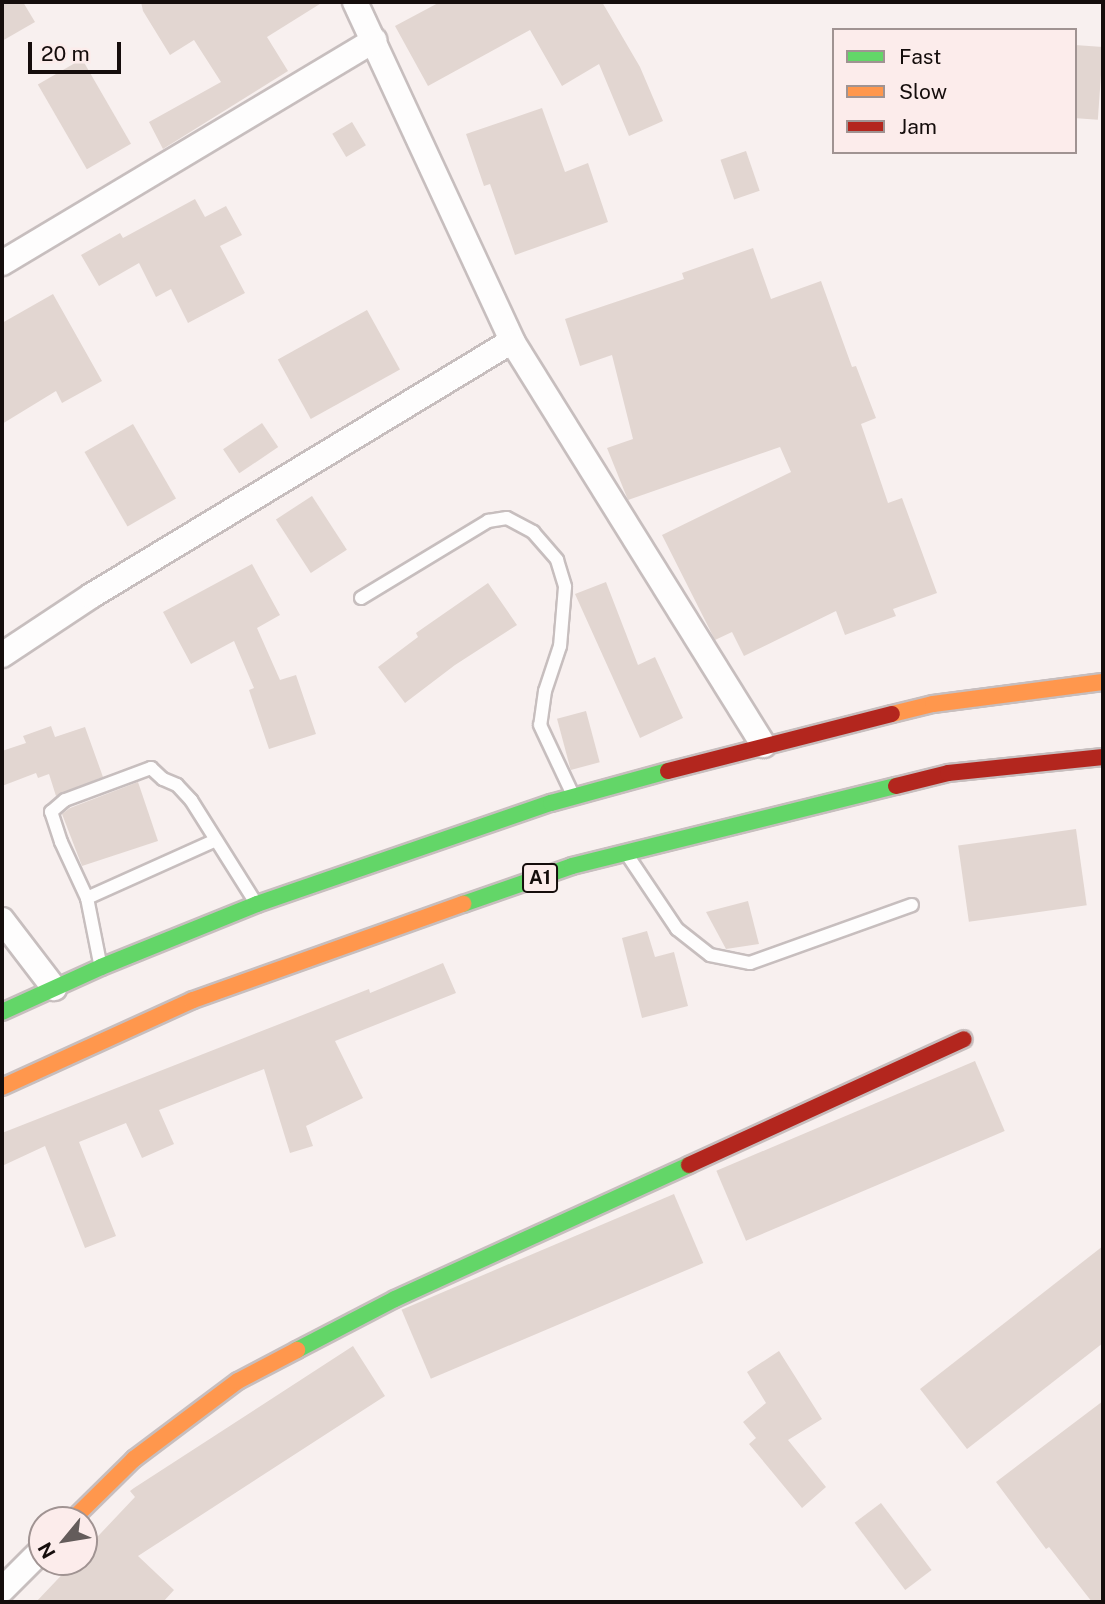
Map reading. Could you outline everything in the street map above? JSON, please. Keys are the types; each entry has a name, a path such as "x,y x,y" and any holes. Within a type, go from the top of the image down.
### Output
{"main road":[{"path":"2,1012 101,967 257,904 574,797 763,745 933,704 1103,682"},
{"name":"A1","path":"2,1087 193,1000 572,866 948,773 1102,762"},
{"path":"86,1506 134,1459 238,1381 395,1299 964,1040"}],"street":[{"path":"355,2 512,341 763,745"},
{"path":"2,263 374,40"},
{"path":"2,655 91,597 512,341"},
{"path":"2,920 54,988"},
{"path":"2,1590 28,1564"}],"lane":[{"path":"361,598 488,521 507,518 533,532 557,560 565,587 560,646 545,691 540,725 574,797"},
{"path":"101,967 87,898 61,842 51,812 65,800 151,768 163,779 177,785 191,800 214,841 257,904"},
{"path":"87,898 214,841"},
{"path":"626,852 677,929 710,955 750,963 912,905"}],"building":[{"path":"2,2 23,2 35,22 2,41"},
{"path":"141,2 323,2 267,37 288,71 163,149 149,122 221,82 194,40 170,55 143,11"},
{"path":"440,2 602,2 640,67 663,121 629,136 599,64 562,86 530,30 428,86 395,26"},
{"path":"1077,45 1103,47 1098,120 1077,118"},
{"path":"82,59 131,144 87,169 38,84"},
{"path":"542,108 565,172 588,163 608,222 515,255 490,184 484,186 466,134"},
{"path":"352,122 366,145 346,157 332,134"},
{"path":"746,151 760,191 734,200 720,160"},
{"path":"195,199 205,217 226,206 242,235 220,246 245,293 188,323 171,289 156,297 139,263 99,286 81,255 120,233 123,238"},
{"path":"753,248 771,299 821,281 852,367 856,366 876,418 861,424 888,503 902,498 937,593 893,609 896,616 845,635 836,611 744,656 732,632 715,640 662,535 791,472 780,447 628,500 607,448 633,439 612,355 580,366 565,319 684,279 682,273"},
{"path":"53,294 102,381 62,403 56,391 2,424 2,323"},
{"path":"367,310 400,369 311,419 278,359"},
{"path":"262,423 278,447 239,473 223,449"},
{"path":"133,424 176,498 128,526 85,452"},
{"path":"312,496 347,550 311,573 276,519"},
{"path":"252,564 280,615 257,628 280,680 296,675 316,734 269,749 249,690 254,688 234,641 191,664 163,612"},
{"path":"606,582 638,665 655,657 683,718 640,738 575,594"},
{"path":"488,583 517,625 455,665 405,703 378,667 418,637 416,633"},
{"path":"586,711 600,762 571,770 557,719"},
{"path":"51,726 55,737 85,727 103,777 56,796 49,774 38,778 36,773 2,786 2,751 26,743 23,736"},
{"path":"138,782 158,841 82,866 62,814 70,808"},
{"path":"1076,829 1087,905 969,922 958,846"},
{"path":"748,901 759,944 726,949 706,912"},
{"path":"647,931 655,957 674,952 688,1006 642,1018 622,938"},
{"path":"443,963 456,993 335,1041 363,1098 306,1126 313,1146 290,1153 264,1069 159,1110 174,1144 142,1158 126,1123 79,1142 116,1236 85,1248 45,1146 2,1166 2,1133 369,989 370,993"},
{"path":"975,1061 1005,1131 746,1241 716,1171"},
{"path":"674,1194 703,1263 431,1379 402,1310"},
{"path":"1103,1246 1103,1343 967,1449 920,1389"},
{"path":"353,1346 385,1396 138,1556 174,1590 163,1602 36,1602 61,1576 98,1576 98,1536 135,1497 130,1491"},
{"path":"779,1351 822,1419 788,1440 826,1487 802,1508 749,1444 756,1438 743,1422 766,1403 747,1372"},
{"path":"1103,1401 1103,1602 1092,1602 1049,1547 1046,1549 996,1482"},
{"path":"881,1503 932,1570 905,1590 855,1523"}],"traffic: fast":[{"path":"2,1012 101,967 257,904 551,803 668,771"},
{"path":"463,904 572,866 896,786"},
{"path":"297,1350 395,1299 689,1165"}],"traffic: slow":[{"path":"892,714 933,704 1103,682"},
{"path":"2,1087 193,1000 463,904"},
{"path":"86,1506 134,1459 238,1381 297,1350"}],"traffic: jam":[{"path":"668,771 892,714"},
{"path":"896,786 948,773 1103,757"},
{"path":"689,1165 964,1039"}]}
